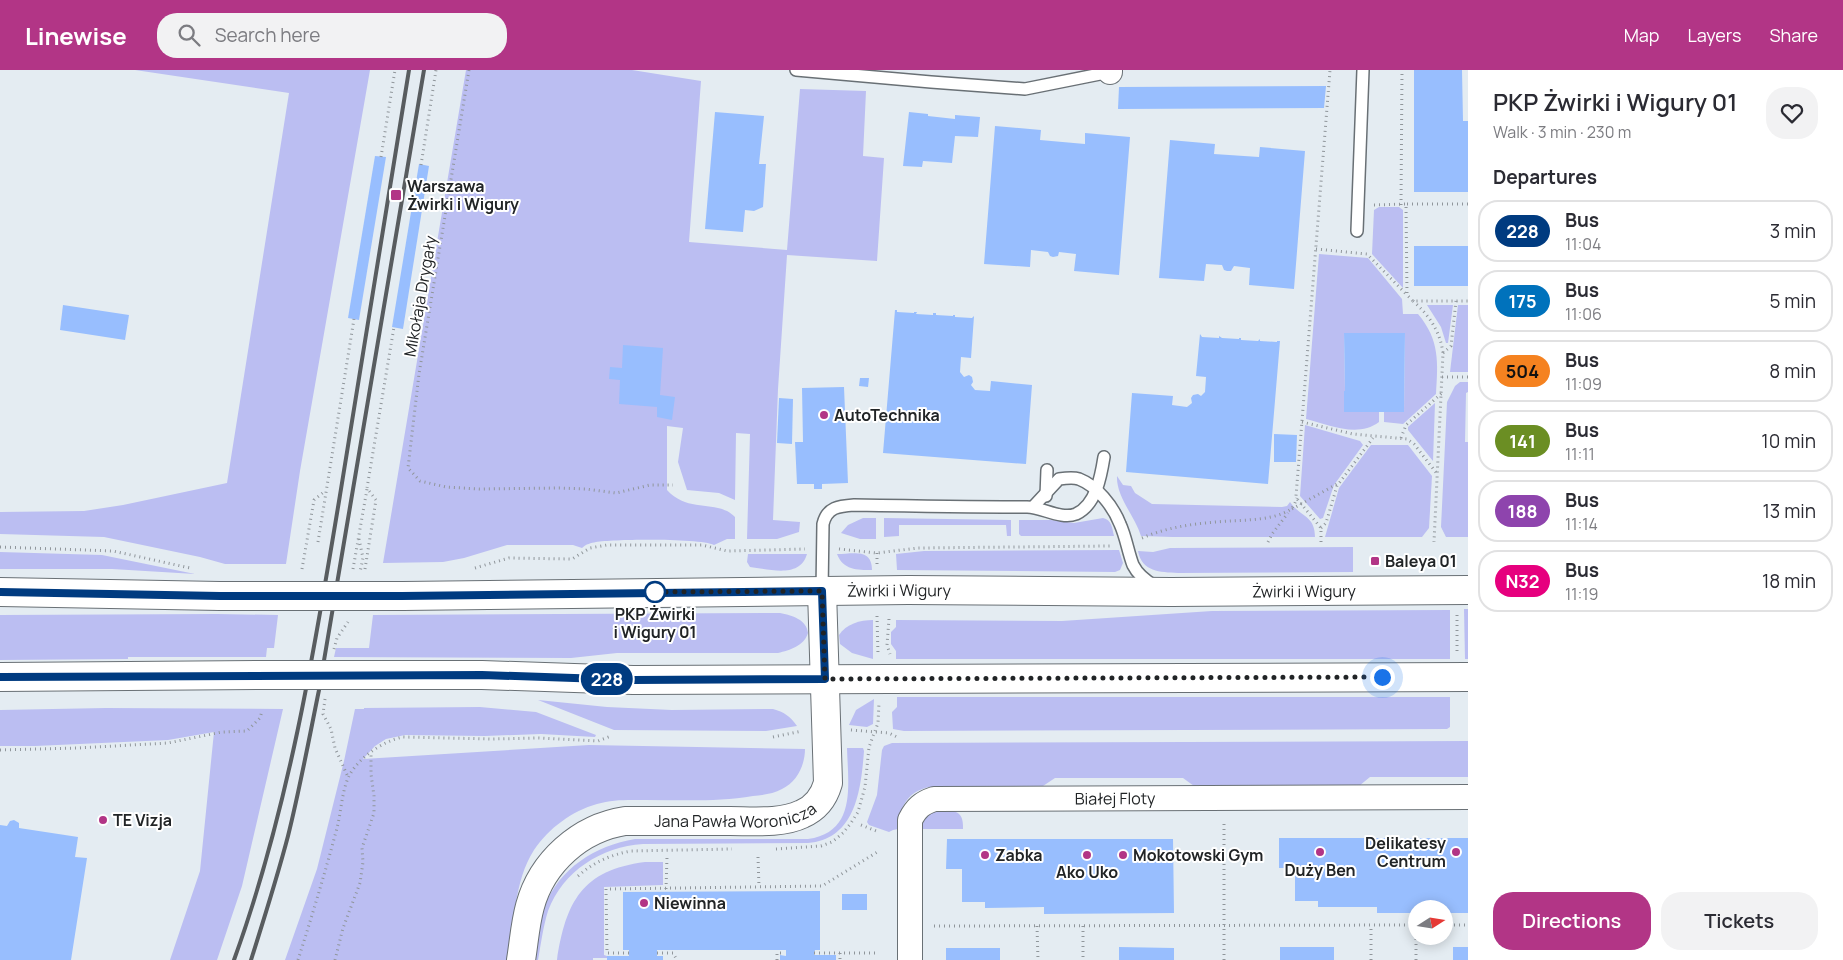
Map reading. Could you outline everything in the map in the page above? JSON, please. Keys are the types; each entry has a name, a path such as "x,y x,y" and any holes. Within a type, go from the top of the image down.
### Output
{"main road":[{"name":"Żwirki i Wigury","path":"0,592 220,596 402,596 917,590 1171,592 1463,600"},
{"name":"Jana Pawła Woronicza","path":"521,960 530,907 536,888 556,858 586,833 612,823 625,821 750,821 791,818 803,814 821,800 828,783 822,591"},
{"path":"0,677 482,675 633,680 825,679 1463,668"}],"street":[{"name":"Białej Floty","path":"910,960 910,820 914,811 924,802 934,799 1468,797"}],"lane":[{"path":"796,70 1025,89 1110,71"},
{"path":"1357,231 1364,70"},
{"path":"822,591 823,524 825,516 835,508 854,505 1033,507 1072,515 1085,507 1096,490 1101,476 1104,457"},
{"path":"1047,470 1046,493 1049,504 1055,513"},
{"path":"1033,507 1060,479 1077,478 1096,490 1110,507 1120,523 1133,565 1138,573 1150,584 1171,592"}],"path":[{"path":"381,156 395,70"},
{"path":"421,164 436,70"},
{"name":"Mikołaja Drygały","path":"469,70 419,374 408,468 420,481 446,487 479,489 559,488 616,493 658,484 673,484"},
{"path":"1268,542 1278,524 1292,509 1297,498 1329,103 1330,70"},
{"path":"1401,204 1402,70"},
{"path":"1406,204 1406,295"},
{"path":"1358,205 1468,204"},
{"path":"1316,249 1368,254 1426,314 1442,343 1442,393 1434,542"},
{"path":"1443,352 1451,346 1456,300"},
{"path":"1413,301 1468,300"},
{"path":"318,542 354,319"},
{"path":"353,569 394,327"},
{"path":"1442,377 1468,377"},
{"path":"1401,438 1402,431 1406,425 1442,393"},
{"path":"1302,422 1346,433 1407,439 1414,444 1438,475"},
{"path":"1321,528 1326,523 1338,484 1374,437"},
{"path":"1140,539 1158,531 1180,526 1259,519 1284,513 1338,484"},
{"path":"365,569 376,500 367,488"},
{"path":"302,569 314,500 326,490"},
{"path":"1297,498 1321,528 1321,542"},
{"path":"467,570 509,558 572,559 590,548 607,545 702,545 727,551 808,549"},
{"path":"836,549 877,553 918,548 1118,546"},
{"path":"0,548 113,551 195,569"},
{"path":"1463,600 1463,668"},
{"path":"889,619 888,646 890,660"},
{"path":"877,620 878,659"},
{"path":"875,732 878,722 879,695"},
{"path":"0,750 78,748 168,742 222,732 247,731 260,718 262,711"},
{"path":"848,730 888,733 897,737"},
{"path":"773,737 800,731"},
{"path":"298,960 330,855 349,777 355,768 386,742 403,737 539,738 598,741 611,736"},
{"path":"335,960 345,921 360,883 362,848 374,812 371,753"},
{"path":"1224,798 1224,960"},
{"path":"861,825 879,832"},
{"path":"629,953 607,953 606,889 822,886 879,851"},
{"path":"666,888 667,857"},
{"path":"758,858 759,887"},
{"path":"1371,925 1371,960"},
{"path":"934,926 1408,925"},
{"path":"1453,925 1468,925"},
{"path":"1037,926 1038,960"},
{"path":"1083,926 1083,960"},
{"path":"1416,945 1416,960"},
{"path":"657,953 673,953 677,960"},
{"path":"777,960 777,953 785,953"},
{"path":"814,953 879,953"},
{"path":"840,953 840,960"}],"shaded area":[{"path":"135,70 370,70 300,471 286,564 225,564 104,537 0,534 0,512 84,511 123,505 227,483 289,93"},
{"path":"466,70 632,70 701,81 689,242 787,250 800,89 866,91 863,156 884,158 877,261 787,255 778,389 773,520 800,522 799,532 777,539 747,539 750,434 736,433 735,500 719,493 687,490 678,462 683,428 667,426 667,490 685,502 720,509 735,517 735,539 727,539 714,545 693,541 620,540 596,542 582,548 573,545 507,545 464,558 443,562 383,563"},
{"path":"1379,207 1399,207 1403,210 1403,288 1372,254 1374,210"},
{"path":"1319,254 1368,258 1402,299 1403,314 1418,314 1430,333 1434,343 1437,362 1436,394 1403,424 1384,422 1384,412 1404,412 1405,333 1344,333 1344,412 1379,412 1379,422 1371,427 1353,430 1306,419"},
{"path":"1427,305 1453,305 1448,343 1446,343 1441,327"},
{"path":"1458,305 1468,305 1468,372 1450,372"},
{"path":"1460,382 1468,382 1465,442 1468,442 1468,537 1446,537 1441,527 1447,402 1455,386"},
{"path":"1435,403 1433,461 1408,430 1408,427"},
{"path":"1305,425 1360,441 1363,445 1334,485 1323,518 1320,519 1300,496"},
{"path":"1371,445 1408,445 1432,476 1429,528 1422,537 1325,537 1339,488"},
{"path":"1117,476 1123,485 1131,486 1135,493 1152,504 1282,507 1287,506 1290,502 1310,520 1315,537 1141,536 1119,491"},
{"path":"863,518 876,518 876,539 860,539 841,533 848,525"},
{"path":"884,518 1011,520 1011,536 1007,536 1006,525 899,525 899,536 884,537"},
{"path":"1103,518 1110,522 1114,536 1021,536 1019,534 1019,520 1051,520 1074,523"},
{"path":"1353,547 1353,572 1165,572 1148,567 1143,563 1138,551 1153,552 1170,548"},
{"path":"1119,550 1123,563 1120,570 1115,572 897,570 896,554 924,551"},
{"path":"0,552 102,555 195,574 112,569 0,569"},
{"path":"855,553 865,555 869,558 872,570 851,568 843,563 837,554"},
{"path":"748,554 807,554 798,567 783,571 750,567 747,562"},
{"path":"1464,609 1468,609 1468,659 1465,659"},
{"path":"1450,610 1450,659 896,659 896,651 891,644 891,632 896,627 896,620 1062,621 1212,611"},
{"path":"780,613 802,621 808,633 800,644 792,649 778,653 617,653 571,658 334,657 336,648 369,648 373,615"},
{"path":"0,615 278,615 274,648 267,648 266,657 128,657 128,659 0,660"},
{"path":"873,620 873,659 852,653 840,644 839,635 849,625"},
{"path":"897,697 1450,697 1450,727 1447,729 904,731 893,729 892,712 897,707"},
{"path":"874,699 873,724 867,727 849,725 856,710"},
{"path":"538,700 607,707 672,710 773,709 786,715 797,726 766,731 614,730"},
{"path":"480,707 536,712 596,735 595,737 541,734 485,736 405,735 386,739 375,746 363,759 589,745 805,749 805,755 802,767 792,782 782,789 764,795 713,800 609,801 588,807 562,821 534,850 522,875 516,903 509,960 285,960 317,869 355,709"},
{"path":"106,708 283,709 242,886 217,960 170,960 200,871 214,732 168,740 0,746 0,710"},
{"path":"1468,741 1468,777 1370,777 1359,786 1194,786 1183,778 1055,778 1043,786 929,787 921,789 906,802 900,814 898,829 889,832 869,825 867,822 877,795 882,750 884,746 892,743"},
{"path":"847,748 863,748 863,766 858,796 853,810 837,832 824,839 808,843 643,844 627,846 598,856 585,864 563,884 546,917 538,960 533,960 540,920 544,908 559,881 580,861 606,847 635,839 808,839 824,835 835,827 842,817 846,805 848,791"},
{"path":"935,810 952,811 959,814 963,822 963,829 921,829 925,818"},
{"path":"645,862 663,862 663,885 604,887 604,955 607,958 557,960 566,921 572,906 581,892 592,881 606,873 624,866"}],"building":[{"path":"1414,70 1462,70 1463,121 1468,121 1468,192 1414,192"},
{"path":"1326,86 1324,108 1118,109 1119,87"},
{"path":"715,112 764,116 759,164 766,164 763,207 754,211 745,210 743,232 705,229"},
{"path":"909,112 955,119 955,115 980,117 978,137 955,136 952,163 923,161 922,167 903,166"},
{"path":"995,126 1041,130 1040,140 1085,144 1085,133 1130,137 1119,275 1074,271 1076,254 1059,252 1058,256 1053,257 1048,252 1031,250 1030,267 984,264"},
{"path":"1170,140 1215,144 1214,154 1259,157 1260,147 1305,151 1294,289 1249,285 1250,268 1234,266 1231,271 1227,271 1224,270 1222,265 1206,264 1204,281 1159,278"},
{"path":"375,156 386,157 359,320 348,318"},
{"path":"419,164 429,166 403,329 392,327"},
{"path":"1414,246 1468,246 1468,286 1414,286"},
{"path":"63,305 129,315 125,340 60,330"},
{"path":"895,310 897,312 917,312 916,314 933,315 933,313 936,313 936,315 955,315 955,317 972,318 974,316 971,358 961,357 960,372 964,377 969,375 972,377 973,382 971,385 975,390 990,391 991,381 1032,385 1026,464 883,453"},
{"path":"1344,333 1405,333 1404,412 1344,412"},
{"path":"1200,334 1202,337 1219,338 1219,336 1222,338 1241,338 1241,340 1280,341 1268,484 1126,472 1132,393 1173,396 1172,405 1187,407 1192,403 1191,398 1193,395 1198,394 1201,396 1205,392 1206,377 1196,376"},
{"path":"623,345 663,348 660,395 675,397 672,420 657,417 657,407 619,404 620,380 609,379 610,367 622,368"},
{"path":"860,378 869,378 868,387 859,386"},
{"name":"AutoTechnika","path":"844,387 848,483 822,484 822,489 814,489 814,484 797,484 795,442 803,442 802,388"},
{"path":"779,398 793,399 792,444 777,443"},
{"path":"1274,434 1297,435 1296,462 1274,462"},
{"path":"14,820 19,823 19,828 78,837 75,857 87,858 71,960 0,960 0,825 7,826 10,821"},
{"path":"1279,838 1468,838 1468,913 1453,913 1453,900 1408,900 1408,913 1377,913 1377,907 1318,907 1318,901 1295,901 1295,868 1279,868"},
{"path":"947,839 1173,839 1174,913 1044,914 1044,907 985,908 985,902 962,902 962,869 946,869"},
{"path":"820,891 820,950 815,950 814,955 836,955 836,960 780,960 780,955 786,956 786,950 657,950 657,956 663,956 663,960 607,960 607,956 629,956 629,950 623,950 623,892"},
{"path":"842,894 867,894 867,910 842,910"},
{"path":"1119,947 1174,948 1174,960 1119,960"},
{"path":"1280,947 1334,947 1334,960 1280,960"},
{"path":"1453,947 1468,947 1468,960 1453,960"},
{"path":"946,948 1000,948 1000,960 946,960"}],"railway":[{"path":"234,960 270,844 285,786 310,667 409,70"},
{"path":"251,960 288,836 319,690 424,70"}],"bus line":[{"name":"228","path":"0,592 220,596 402,596 822,591 825,679 633,680 482,675 0,677"}],"place":[{"name":"Warszawa Żwirki i Wigury","path":"396,195"},
{"name":"AutoTechnika","path":"824,415"},
{"name":"Baleya 01","path":"1375,561"},
{"name":"PKP Żwirki i Wigury 01","path":"655,592"},
{"name":"TE Vizja","path":"103,820"},
{"name":"Duży Ben","path":"1320,852"},
{"name":"Delikatesy Centrum","path":"1456,852"},
{"name":"Zabka","path":"985,855"},
{"name":"Ako Uko","path":"1087,855"},
{"name":"Mokotowski Gym","path":"1123,855"},
{"name":"Niewinna","path":"644,903"}],"route":[{"path":"655,592 647,592 822,591 825,679 1382,677"}]}
